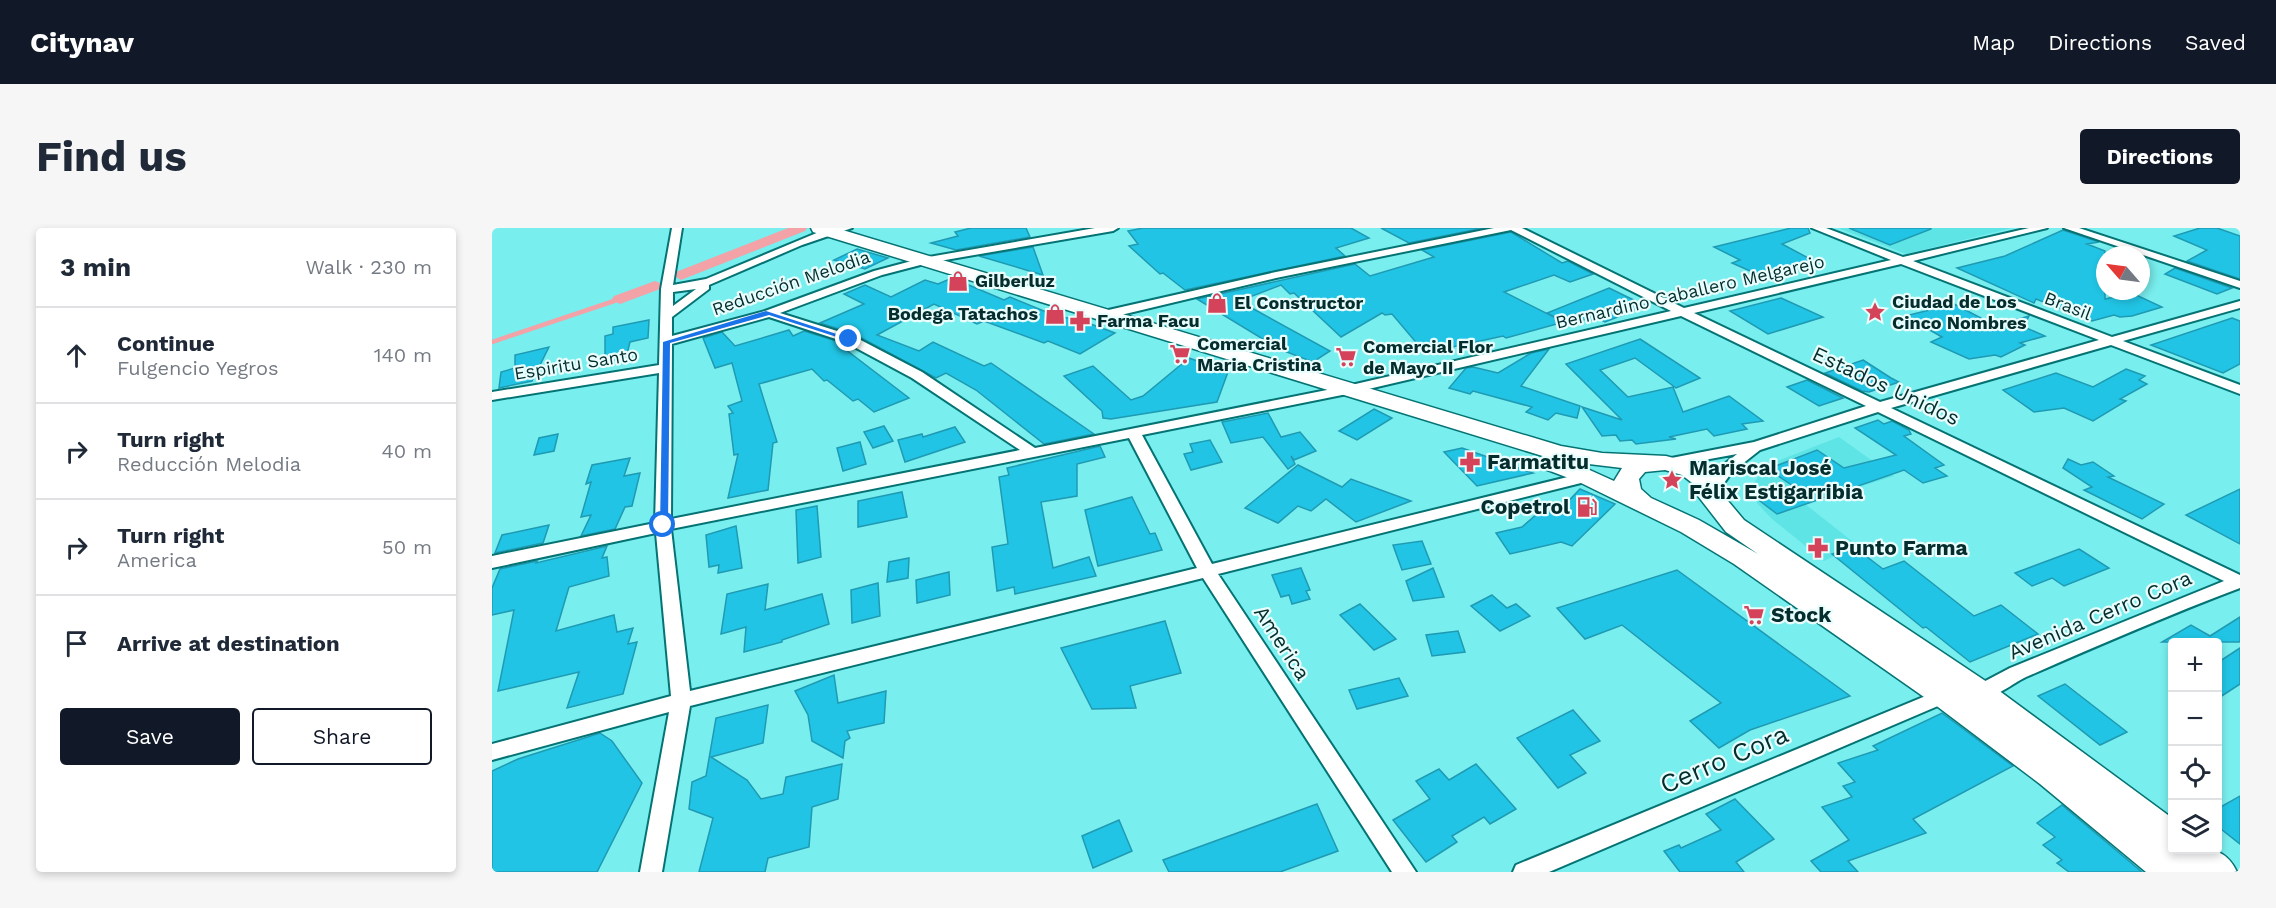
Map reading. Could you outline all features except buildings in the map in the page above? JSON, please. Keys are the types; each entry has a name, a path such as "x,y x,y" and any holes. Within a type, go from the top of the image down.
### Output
{"highway":[{"path":"833,229 1104,315 1347,390 1398,402 1558,453 1602,460 1661,463 1691,470 1700,476 1735,526 1979,693 2168,835"},
{"path":"1347,390 1389,409 1588,477 1690,526 1744,558 1945,695 2052,774 2174,872"},
{"path":"1661,463 1636,467 1626,478 1629,492 1649,507 1687,513 1699,510 1708,503 1711,493"},
{"path":"2195,854 2218,872"}],"street":[{"path":"651,872 681,701 663,525 667,289 677,228"},
{"name":"Reducción Melodia","path":"666,342 769,313 878,273 927,260 1113,228"},
{"path":"1104,315 1276,275 1509,228"},
{"name":"Estados Unidos","path":"1514,228 1679,312 2240,582"},
{"name":"Brasil","path":"1817,228 2240,390"},
{"name":"Bernardino Caballero Melgarejo","path":"492,562 663,525 1347,390 2042,228"},
{"path":"2069,228 2240,285"},
{"path":"666,315 710,283 833,229"},
{"path":"667,289 710,283"},
{"path":"1661,463 1757,446 1878,407 2240,304"},
{"path":"769,313 849,339 878,354 935,386 1032,452"},
{"name":"Espiritu Santo","path":"492,396 666,368"},
{"name":"America","path":"1133,431 1208,572 1405,872"},
{"path":"1711,493 1726,469 1757,446"},
{"path":"492,752 681,701 1588,477"},
{"name":"Avenida Cerro Cora","path":"1979,693 2017,673 2240,582"},
{"name":"Cerro Cora","path":"1524,872 1945,695"}],"shaded area":[{"path":"1838,228 2012,228 1906,254"},
{"path":"1839,437 1894,476 1805,504 1857,545 1824,561 1772,519 1757,503 1750,488 1767,465"}],"waterway":[{"path":"681,275 800,228"},
{"path":"620,299 655,286"},
{"path":"492,342 620,299"}],"place":[{"name":"Gilberluz","path":"958,281"},
{"name":"El Constructor","path":"1217,303"},
{"name":"Ciudad de Los Cinco Nombres","path":"1875,312"},
{"name":"Bodega Tatachos","path":"1055,314"},
{"name":"Farma Facu","path":"1080,321"},
{"name":"Comercial Maria Cristina","path":"1180,354"},
{"name":"Comercial Flor de Mayo II","path":"1346,357"},
{"name":"Farmatitu","path":"1470,462"},
{"name":"Mariscal José Félix Estigarribia","path":"1672,480"},
{"name":"Copetrol","path":"1587,507"},
{"name":"Punto Farma","path":"1818,548"},
{"name":"Stock","path":"1754,615"}],"route":[{"path":"663,525 666,342 769,313 849,339"}]}
